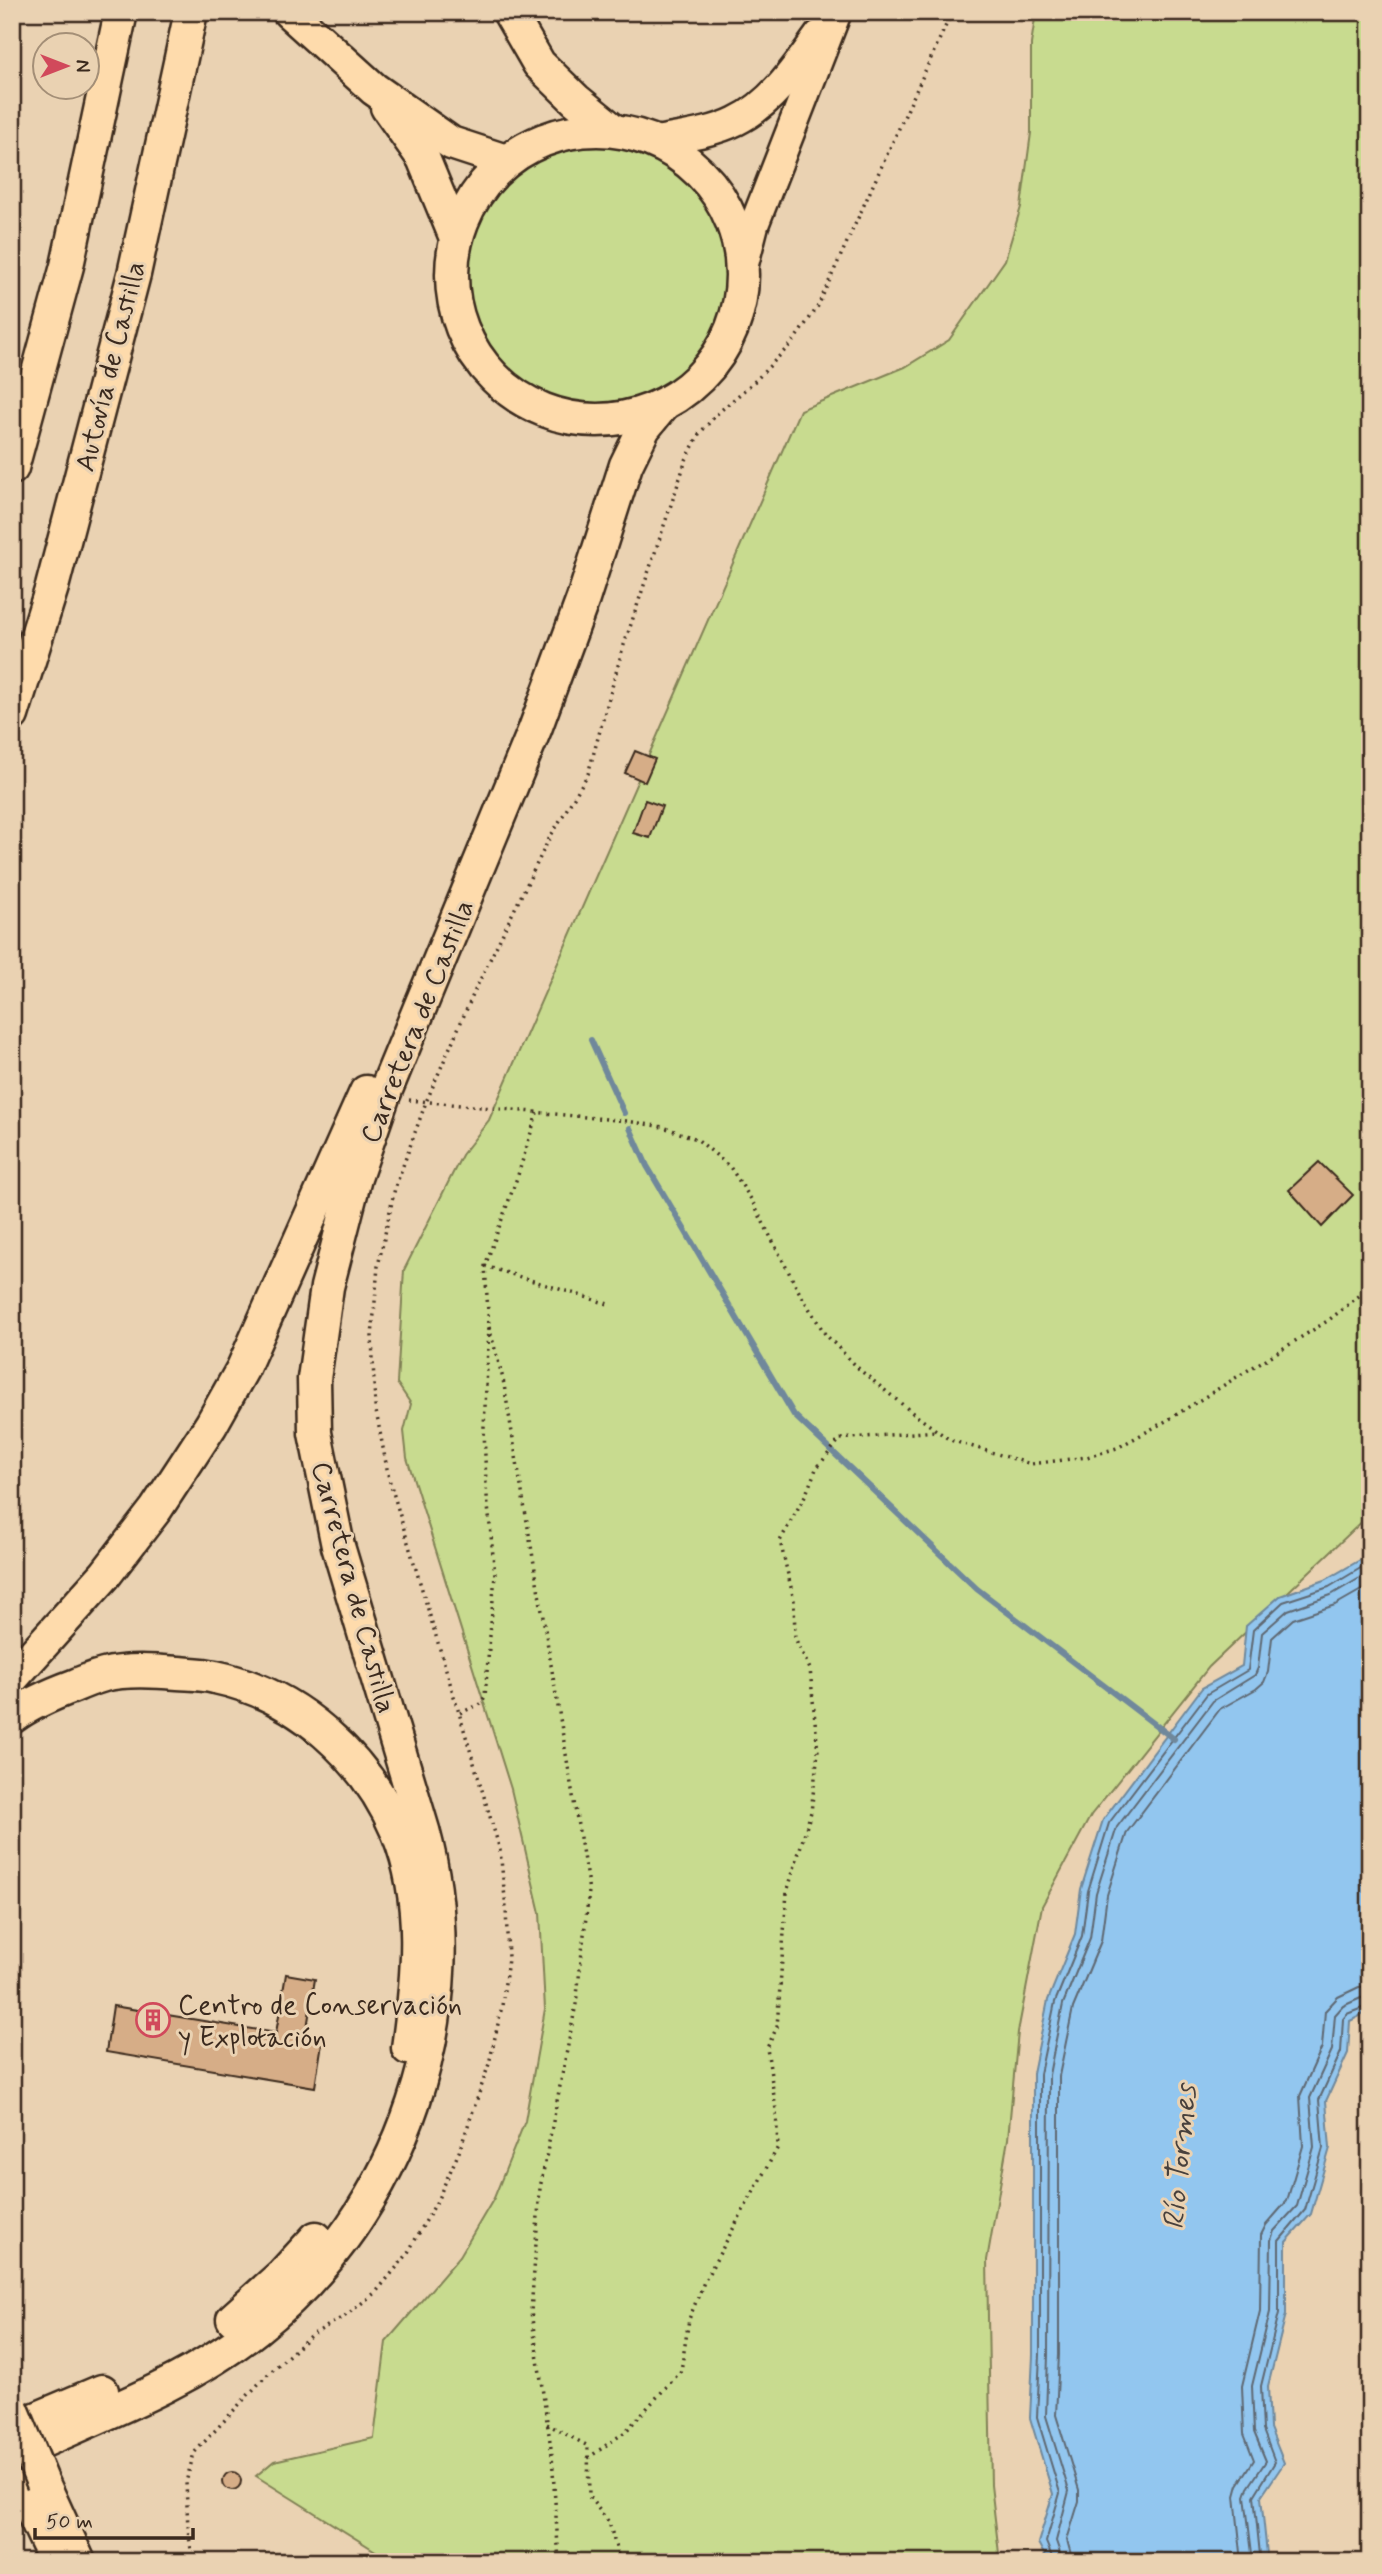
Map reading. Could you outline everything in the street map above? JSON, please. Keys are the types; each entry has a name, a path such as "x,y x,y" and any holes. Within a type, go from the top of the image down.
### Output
{"highway":[{"path":"12,468 68,266 121,12"},
{"name":"Autovía de Castilla","path":"12,715 52,587 134,274 191,12"},
{"path":"289,12 374,89 451,143 506,161"},
{"path":"509,12 539,64 576,100 613,130"},
{"path":"374,89 423,158 456,238"},
{"path":"575,130 613,130 656,141 690,162 717,192 735,228 743,268 738,310 723,349 696,382 662,406 627,418 590,421 554,415 520,399 491,376 470,346 456,312 451,275 456,238 467,209 484,183 506,161 538,141 575,130"},
{"name":"Carretera de Castilla","path":"12,2455 174,2382 257,2328 295,2294 354,2222 377,2186 414,2104 437,2006 438,1944 431,1861 338,1546 315,1433 314,1379 327,1286 355,1178 383,1097 535,729 583,599 626,465 644,428 662,406"},
{"path":"12,1678 114,1564 156,1509 211,1424 243,1368 370,1081 481,859"},
{"path":"12,1717 53,1693 106,1674 156,1671 214,1676 251,1688 283,1703 335,1740 370,1784 391,1819 408,1864 416,1905 418,1948 416,1995 407,2052 392,2101 376,2144 359,2176 310,2246 242,2313 208,2337 165,2362 12,2429"},
{"path":"12,2408 26,2482 56,2562"},
{"path":"26,2482 79,2562"}],"main road":[{"path":"656,141 736,121 758,107 791,74 836,12"},
{"path":"743,268 754,225 836,12"}],"path":[{"path":"193,2562 186,2482 194,2454 265,2377 310,2336 345,2316 376,2292 406,2256 436,2203 459,2152 485,2074 502,2006 506,1971 506,1908 500,1850 389,1479 375,1406 372,1337 377,1266 395,1188 426,1102 476,988 544,849 588,774 622,651 687,460 699,434 792,344 817,308 952,12"},
{"path":"383,1097 663,1127 697,1139 730,1167 751,1199 798,1290 825,1334 860,1370 950,1440 1031,1464 1087,1457 1117,1448 1166,1421 1329,1320 1370,1287"},
{"path":"460,1713 481,1704 485,1696 495,1575 486,1486 484,1427 489,1327 485,1266 537,1113"},
{"path":"485,1266 608,1304"},
{"path":"489,1327 503,1379 589,1891 576,2004 540,2188 531,2312 552,2455 559,2562"},
{"path":"588,2458 625,2432 681,2371 689,2319 704,2282 778,2147 776,2110 766,2048 777,2027 787,1892 811,1812 818,1752 810,1669 795,1638 794,1600 780,1541 806,1494 816,1469 840,1439 937,1432"},
{"path":"547,2424 588,2446 589,2497 609,2522 620,2562"}],"green space":[{"path":"1036,12 1370,12 1370,1514 1209,1667 1091,1815 1042,1906 1018,2032 1008,2139 987,2260 991,2485 1000,2562 393,2562 256,2476 274,2461 374,2438 386,2342 460,2256 494,2198 525,2121 545,2009 540,1913 511,1789 407,1458 404,1431 411,1404 397,1383 404,1270 462,1155 489,1120 800,410 905,367 949,340 1005,260 1021,207 1031,133 1031,44"},
{"path":"584,143 610,143 635,148 659,158 690,181 713,212 723,236 728,274 723,312 713,336 690,367 659,390 635,400 610,405 584,405 559,400 535,390 514,376 495,357 481,336 471,312 466,287 466,261 471,236 481,212 495,191 514,172 535,158 559,148"}],"water":[{"name":"Río Tormes","path":"1370,1549 1370,2011 1350,2021 1348,2053 1326,2101 1330,2148 1311,2214 1286,2242 1286,2314 1268,2386 1270,2428 1284,2463 1261,2497 1267,2554 1271,2562 1048,2562 1038,2543 1053,2494 1030,2418 1033,2355 1033,2073 1048,2000 1075,1934 1081,1889 1103,1820 1202,1688 1242,1666 1246,1626 1280,1596 1325,1580 1360,1560"}],"building":[{"path":"635,751 655,759 645,782 625,773"},
{"path":"645,800 662,806 650,838 633,833"},
{"path":"1319,1162 1353,1195 1322,1227 1289,1190"},
{"name":"Centro de Conservación y Explotación","path":"286,1974 315,1979 305,2040 322,2043 315,2087 106,2052 113,2006 276,2033"},
{"path":"228,2472 236,2472 241,2481 239,2488 228,2490 223,2485 223,2477"}],"waterway":[{"path":"591,1040 624,1113"},
{"path":"630,1128 647,1166 794,1415 977,1589 1174,1739"}],"place":[{"name":"Centro de Conservación y Explotación","path":"153,2020"}]}
